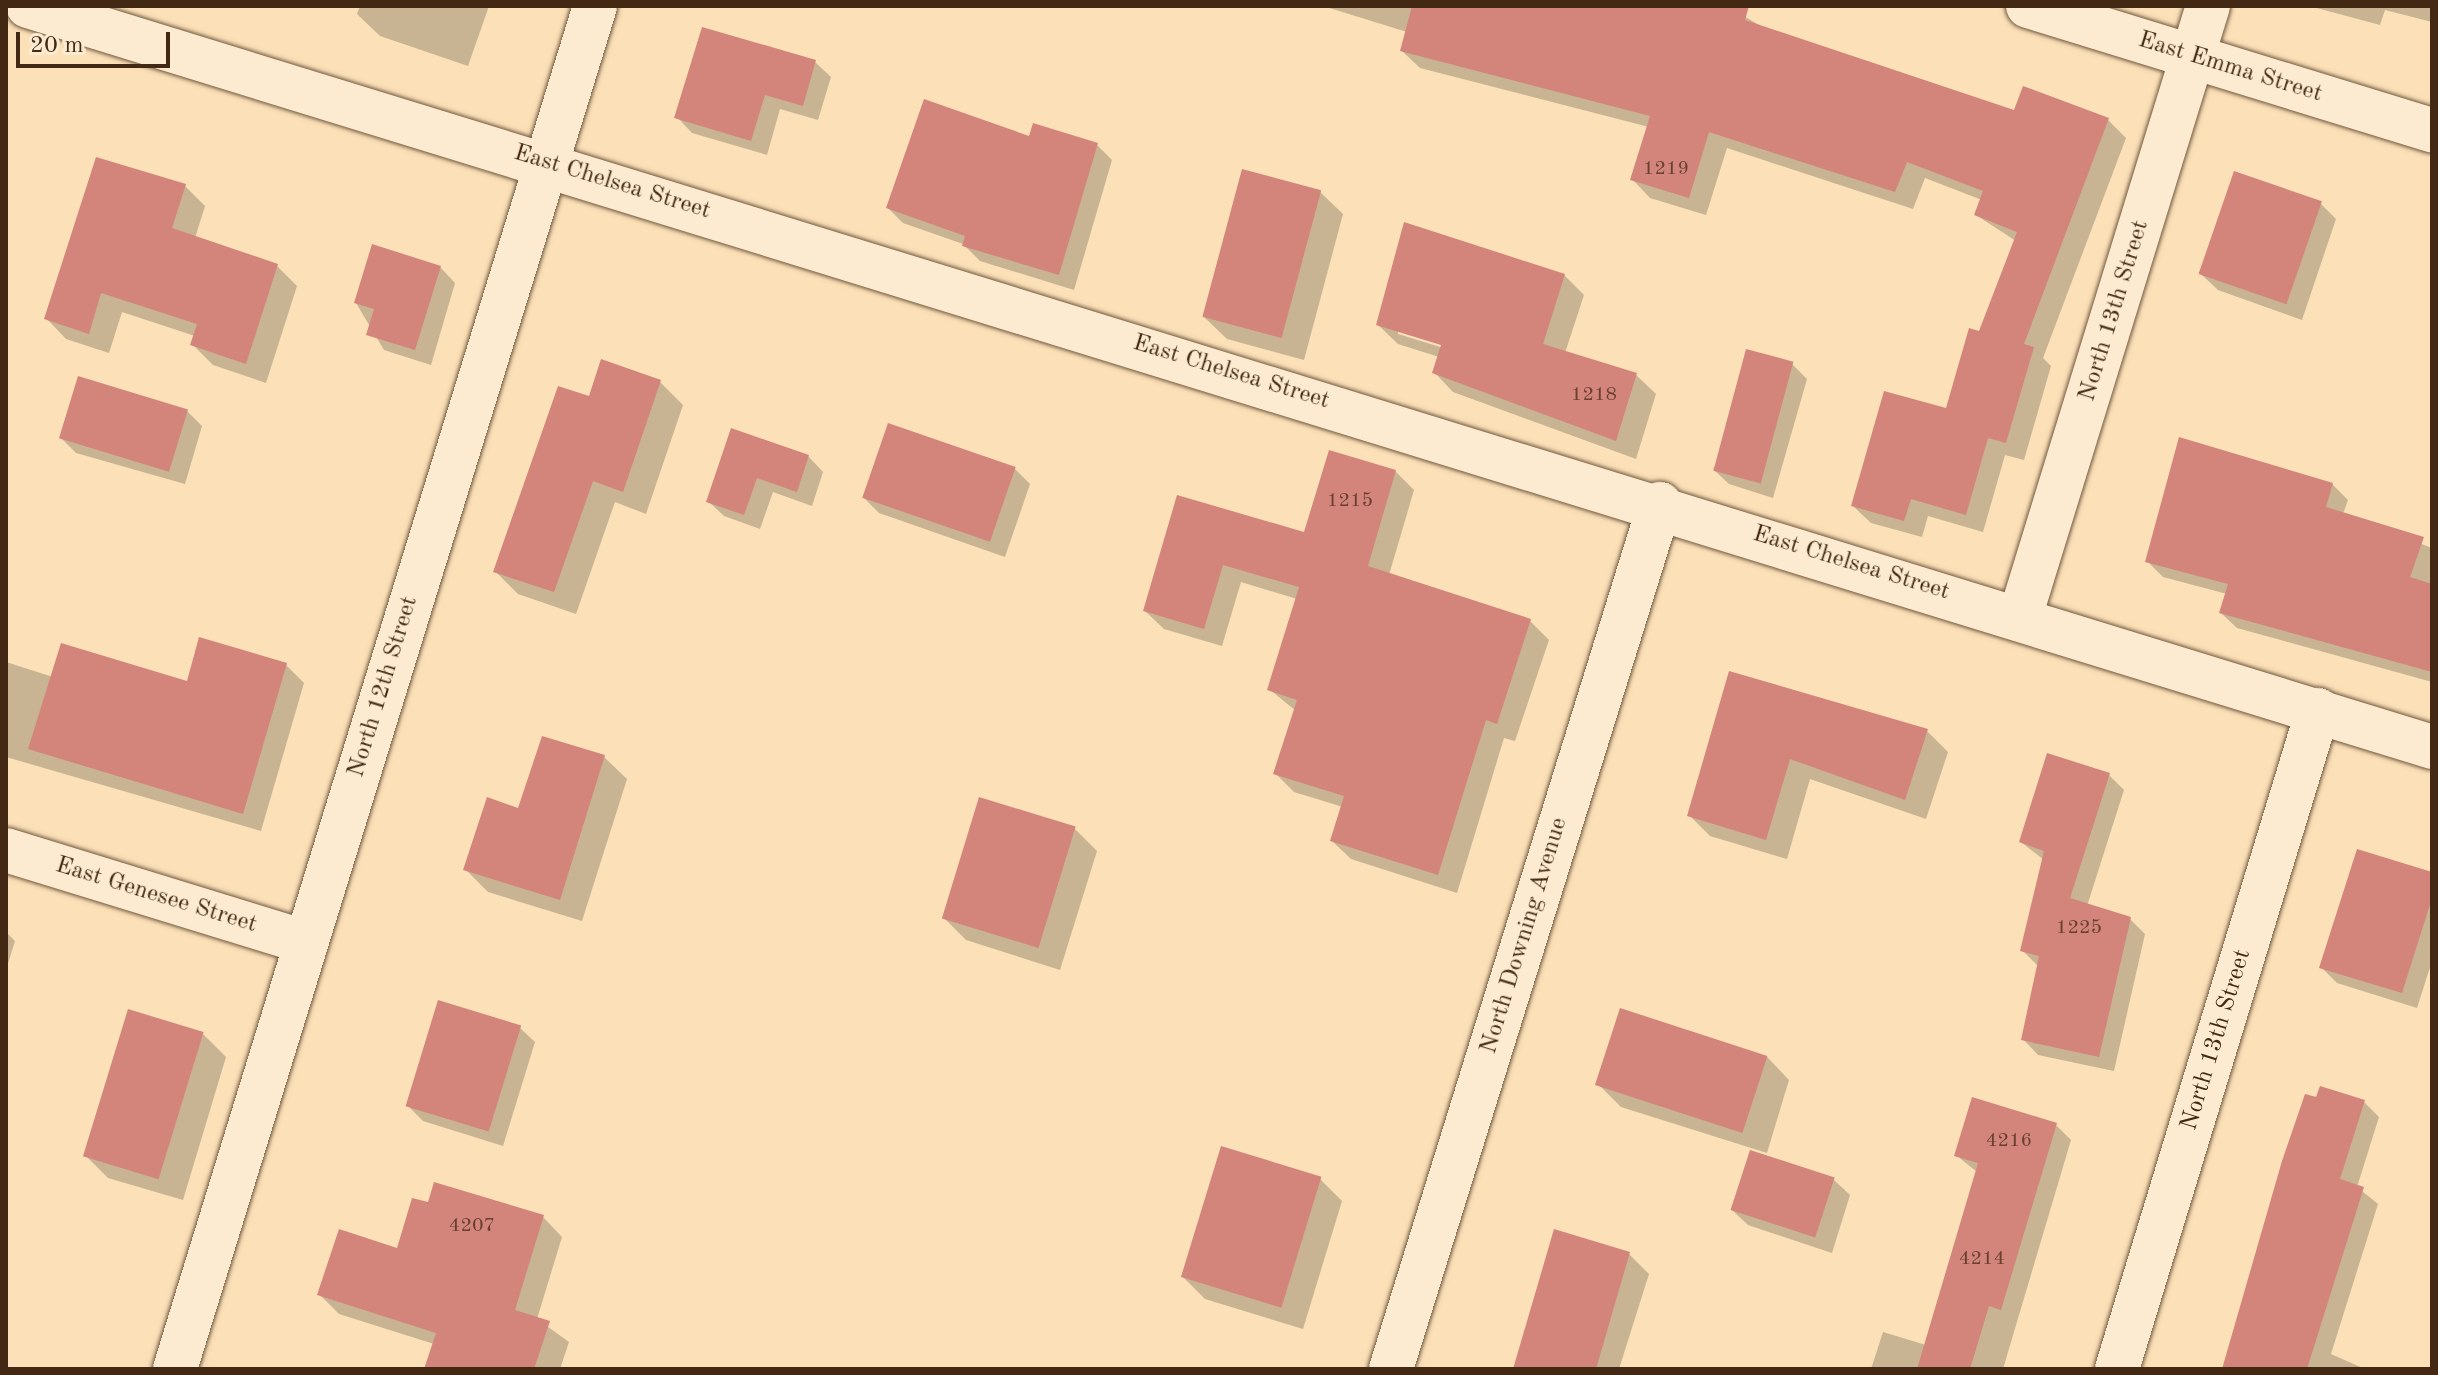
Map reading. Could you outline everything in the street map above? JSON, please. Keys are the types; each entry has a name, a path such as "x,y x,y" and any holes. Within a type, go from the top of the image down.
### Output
{"street":[{"name":"East Chelsea Street","path":"28,6 1660,504 2432,747"},
{"name":"North 12th Street","path":"175,1369 595,6"},
{"name":"East Emma Street","path":"2028,6 2432,130"},
{"name":"North 13th Street","path":"2020,617 2208,6"},
{"name":"North Downing Avenue","path":"1391,1369 1660,504"},
{"name":"North 13th Street","path":"2117,1369 2318,710"},
{"name":"East Genesee Street","path":"6,850 305,942"}],"building":[{"path":"1412,6 1749,6 1745,20 2014,110 2023,86 2109,118 2024,344 2034,347 2006,443 1988,438 1966,515 1911,499 1904,521 1851,506 1884,391 1946,408 1969,328 1979,331 2017,232 1974,215 1983,191 1907,162 1895,192 1709,132 1689,198 1630,180 1650,116 1400,51"},
{"path":"702,27 816,60 803,106 765,95 751,141 674,118"},
{"path":"924,99 1029,136 1033,123 1098,143 1059,275 962,246 965,236 886,208"},
{"path":"96,157 186,184 172,228 278,264 246,364 190,345 197,324 101,293 89,334 44,319"},
{"path":"1242,169 1321,190 1282,338 1202,317"},
{"path":"2234,171 2322,201 2286,304 2199,274"},
{"path":"1404,222 1565,274 1543,344 1637,373 1616,441 1432,373 1441,345 1376,325"},
{"path":"372,244 441,266 415,350 366,335 374,309 354,303"},
{"path":"1746,349 1793,362 1761,483 1713,471"},
{"path":"601,359 661,380 623,492 593,481 554,592 493,572 558,386 589,396"},
{"path":"78,376 188,410 169,472 59,438"},
{"path":"888,423 1016,467 990,542 862,498"},
{"path":"731,428 809,455 797,492 757,478 744,515 706,502"},
{"path":"2179,437 2333,483 2326,507 2424,537 2410,577 2432,584 2432,672 2219,613 2228,584 2145,562"},
{"path":"1329,450 1396,470 1368,566 1531,619 1497,724 1486,720 1438,875 1330,841 1344,796 1273,774 1297,700 1267,690 1299,587 1223,565 1204,629 1143,611 1177,495 1304,532"},
{"path":"199,637 287,663 243,814 28,749 61,643 187,681"},
{"path":"1729,671 1928,729 1905,800 1790,759 1766,840 1687,816"},
{"path":"542,736 605,755 560,900 463,870 487,797 518,808"},
{"path":"2047,753 2110,773 2070,898 2131,917 2099,1057 2021,1040 2039,956 2020,951 2044,851 2019,842"},
{"path":"979,797 1076,827 1038,948 942,918"},
{"path":"2357,849 2432,872 2432,898 2402,993 2319,968"},
{"path":"438,1000 521,1025 489,1132 406,1106"},
{"path":"1620,1008 1767,1056 1742,1133 1595,1085"},
{"path":"128,1009 204,1032 159,1179 83,1156"},
{"path":"2320,1086 2365,1100 2340,1179 2364,1187 2307,1369 2222,1369 2282,1161 2305,1094 2316,1097"},
{"path":"1972,1097 2057,1123 2001,1310 1989,1306 1970,1369 1917,1369 1978,1163 1954,1156"},
{"path":"1221,1146 1321,1177 1281,1308 1181,1277"},
{"path":"1750,1150 1835,1178 1815,1237 1731,1210"},
{"path":"434,1182 544,1215 515,1310 550,1321 534,1369 424,1369 436,1333 317,1295 339,1229 397,1248 412,1198 428,1202"},
{"path":"1554,1229 1630,1252 1596,1369 1513,1369"}]}
